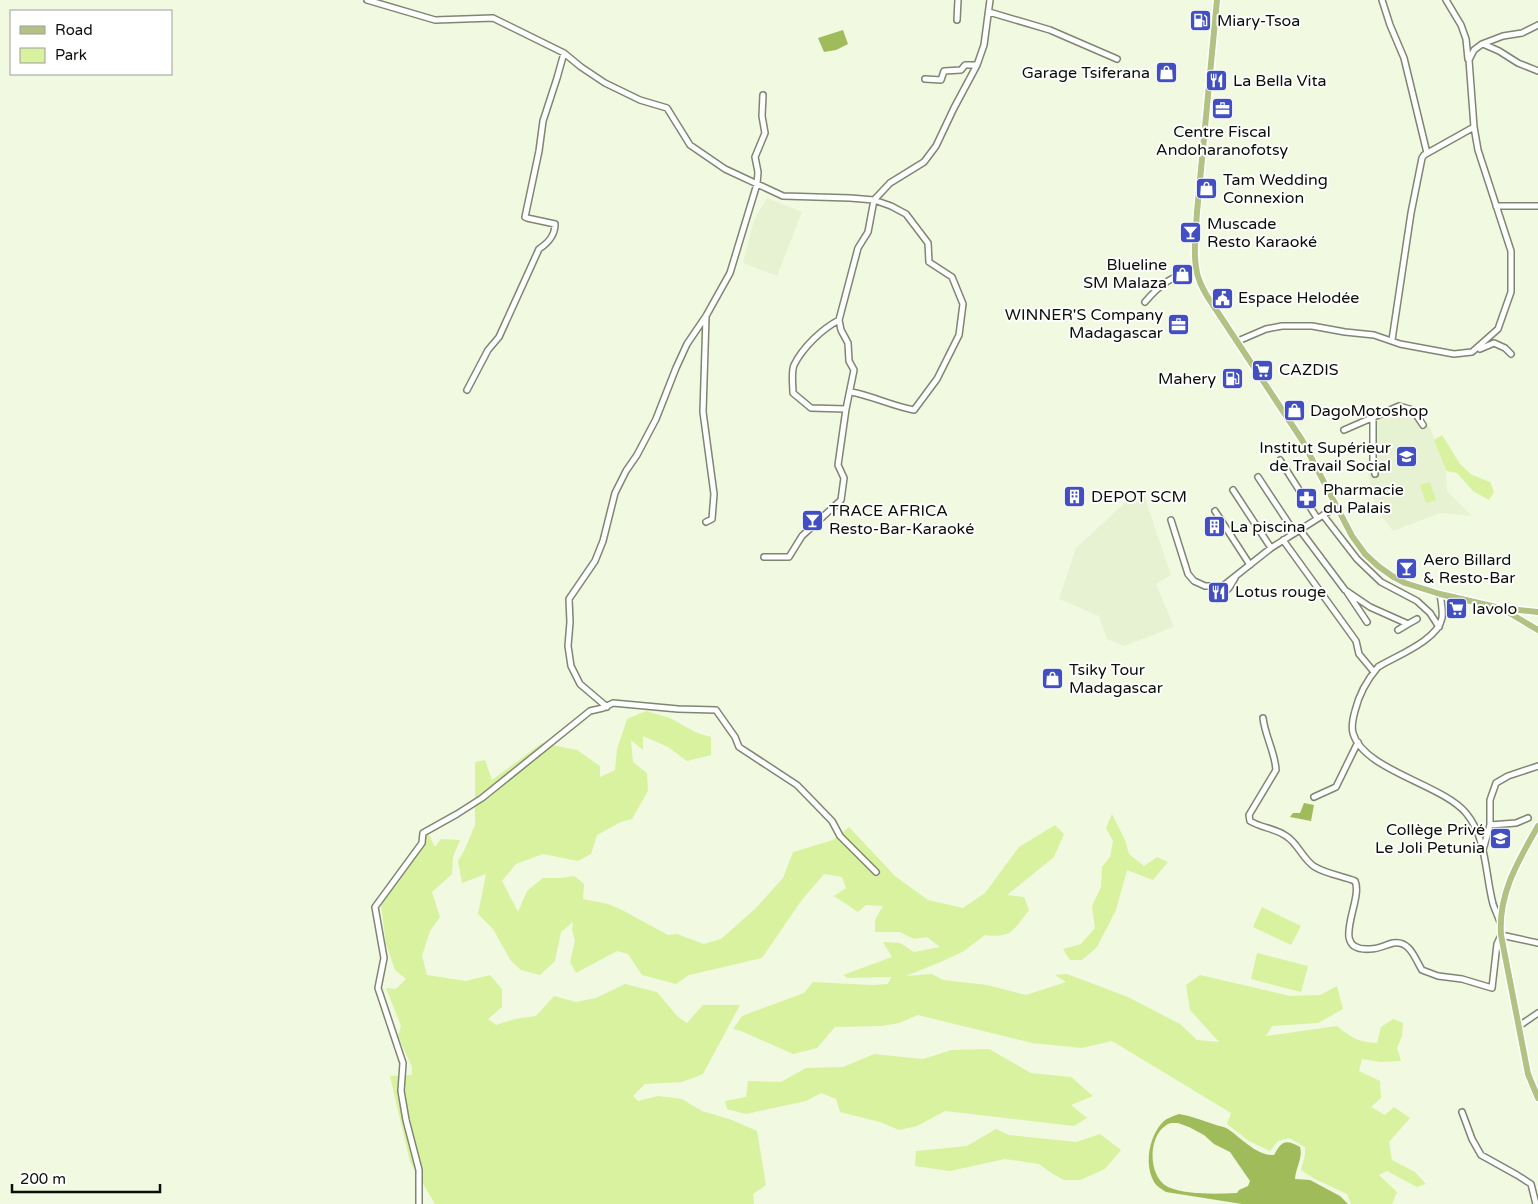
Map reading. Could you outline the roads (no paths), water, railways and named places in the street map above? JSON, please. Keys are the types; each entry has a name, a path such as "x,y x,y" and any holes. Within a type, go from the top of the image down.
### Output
{"main road":[{"path":"1218,0 1197,212 1196,267 1199,280 1207,296 1302,440 1352,536 1365,554 1378,566 1405,583 1440,594 1500,608 1538,612"},
{"path":"1500,608 1538,630"},
{"path":"1538,826 1507,886 1500,912 1501,935 1528,1074 1538,1098"}],"street":[{"path":"367,0 435,20 493,18 564,53 605,83 640,100 667,108 690,145 725,169 783,196 874,200 906,214 928,244 930,262 952,278 963,304 960,336 938,379 914,410 898,407 868,395 851,392"},
{"path":"957,20 958,0"},
{"path":"764,558 789,557 802,536 841,500 844,478 838,465 854,370 849,361 848,343 841,330 839,320 858,248 868,232 874,200 890,183 924,162 936,146 977,65 984,46 990,0"},
{"path":"1382,0 1404,58 1427,153"},
{"path":"1446,0 1461,25 1466,39 1474,127 1478,150 1511,251 1510,292 1498,329 1472,352"},
{"path":"989,12 1050,30 1117,59"},
{"path":"1468,60 1474,50 1482,44 1503,36 1522,33 1538,25"},
{"path":"1482,44 1538,71"},
{"path":"467,390 488,350 499,337 539,249 550,240 555,230 555,224 527,218 525,213 530,199 543,121 564,53"},
{"path":"925,79 939,80 942,79 942,73 946,70 961,70 965,65 977,65"},
{"path":"606,706 580,684 571,666 568,646 569,599 595,561 603,541 615,493 626,471 638,455 656,419 687,344 706,316 730,272 757,184 758,172 755,158 765,134 762,116 763,95"},
{"path":"1392,340 1410,213 1422,158 1427,153 1474,127"},
{"path":"1496,206 1538,206"},
{"path":"1145,302 1158,287 1173,277 1196,267"},
{"path":"706,316 703,412 714,494 712,518 706,522"},
{"path":"839,320 829,326 807,347 794,367 794,394 811,408 846,409"},
{"path":"1238,341 1266,329 1295,325 1374,335 1400,344 1454,354 1472,352 1494,343 1505,348 1510,354"},
{"path":"1344,430 1399,406 1413,410 1423,425"},
{"path":"1373,417 1372,466 1375,474"},
{"path":"1280,460 1320,516 1357,559 1381,582 1417,601 1430,613 1439,627"},
{"path":"1258,476 1298,531 1345,590 1367,622"},
{"path":"1233,490 1271,548"},
{"path":"1171,520 1188,574 1194,581 1204,586 1223,586 1271,548 1336,507"},
{"path":"1215,511 1250,565"},
{"path":"1283,540 1356,641 1359,654 1374,672"},
{"path":"1217,599 1229,588 1236,575"},
{"path":"1345,590 1370,607 1408,624"},
{"path":"1440,594 1443,616 1439,627 1426,640 1378,667 1366,684 1354,713 1353,734 1363,750 1376,760 1397,773 1430,788 1466,813 1479,838 1493,904 1500,922"},
{"path":"1398,630 1417,619"},
{"path":"419,1204 418,1170 401,1090 403,1063 378,988 384,958 375,907 422,843 423,833 482,798 590,711 613,703 678,709 716,710 730,729 739,747 797,786 832,821 840,836 876,872"},
{"path":"1263,718 1264,729 1273,751 1276,770 1249,815 1250,821 1287,836 1314,866 1355,880 1357,886 1352,918 1347,931 1348,938 1353,945 1365,950 1401,943 1408,946 1422,970 1438,976 1462,979 1492,988 1497,944 1501,935 1538,943"},
{"path":"1314,797 1336,787 1358,742"},
{"path":"1483,852 1490,825 1490,800 1496,783 1508,776 1538,766"},
{"path":"1490,825 1516,823 1528,818"},
{"path":"1519,1026 1538,1013"},
{"path":"1462,1112 1472,1139 1482,1156 1538,1189"},
{"path":"1531,1184 1538,1183"},
{"path":"1531,1184 1536,1204"}],"place":[{"name":"Miary-Tsoa","path":"1201,21"},
{"name":"Garage Tsiferana","path":"1166,73"},
{"name":"La Bella Vita","path":"1217,81"},
{"name":"Centre Fiscal Andoharanofotsy","path":"1222,108"},
{"name":"Tam Wedding Connexion","path":"1207,189"},
{"name":"Muscade Resto Karaoké","path":"1191,233"},
{"name":"Blueline SM Malaza","path":"1183,274"},
{"name":"Espace Helodée","path":"1222,298"},
{"name":"WINNER'S Company Madagascar","path":"1179,324"},
{"name":"CAZDIS","path":"1263,370"},
{"name":"Mahery","path":"1232,379"},
{"name":"DagoMotoshop","path":"1294,411"},
{"name":"Institut Supérieur de Travail Social","path":"1407,457"},
{"name":"DEPOT SCM","path":"1075,497"},
{"name":"Pharmacie du Palais","path":"1307,499"},
{"name":"TRACE AFRICA Resto-Bar-Karaoké","path":"813,520"},
{"name":"La piscina","path":"1214,527"},
{"name":"Aero Billard & Resto-Bar","path":"1407,569"},
{"name":"Lotus rouge","path":"1219,592"},
{"name":"Iavolo","path":"1456,609"},
{"name":"Tsiky Tour Madagascar","path":"1053,679"},
{"name":"Collège Privé Le Joli Petunia","path":"1501,839"}]}
